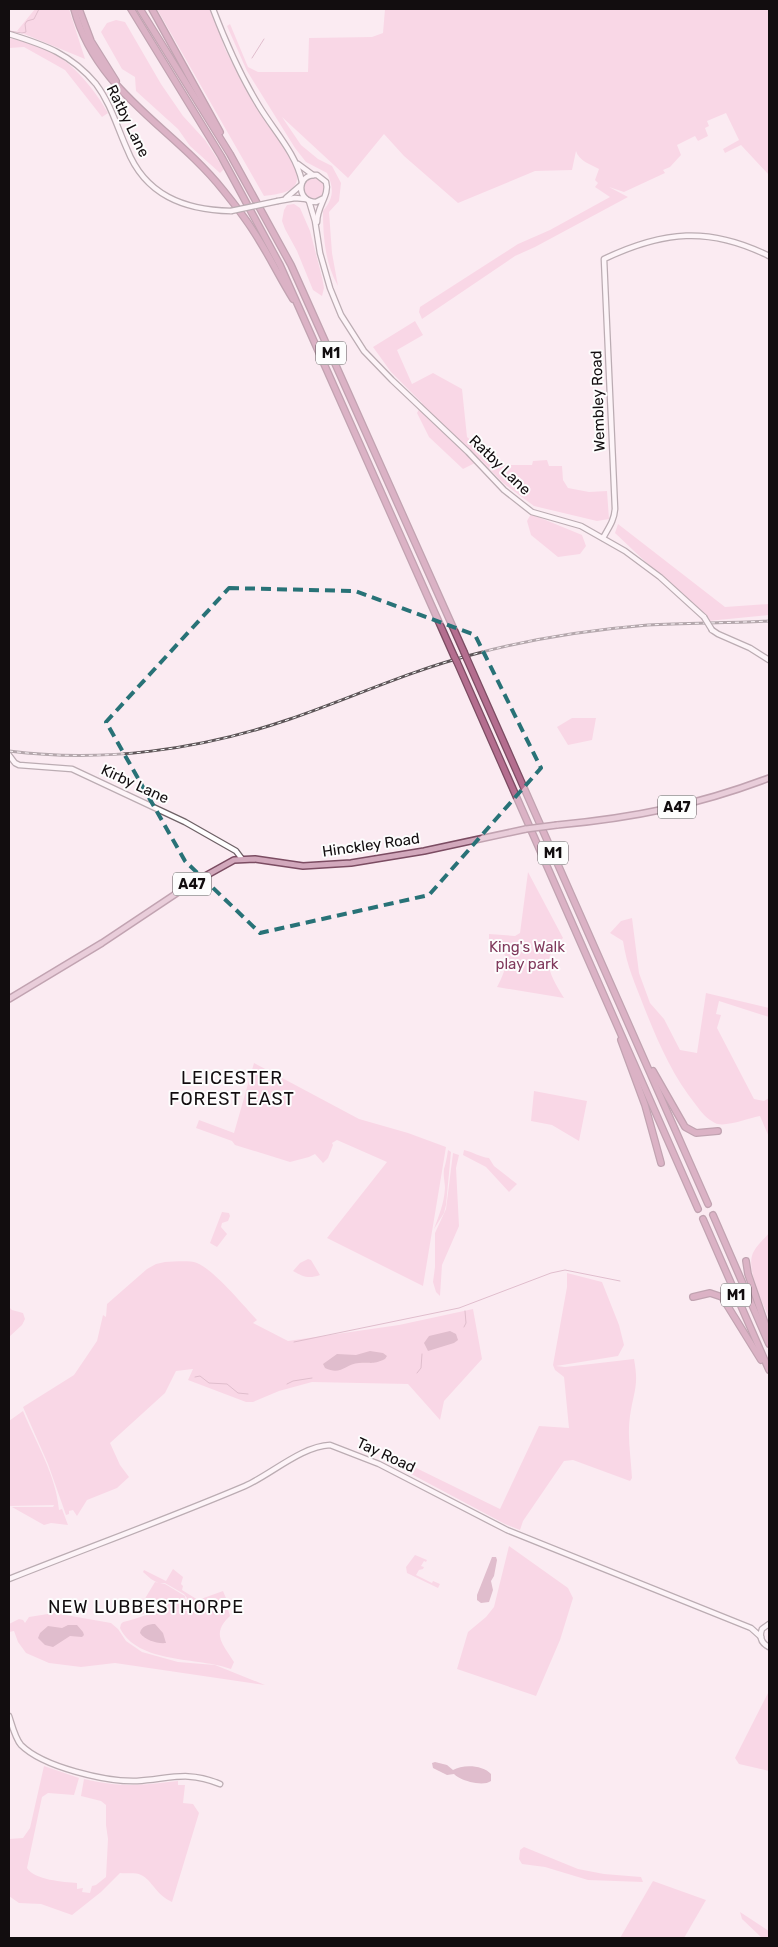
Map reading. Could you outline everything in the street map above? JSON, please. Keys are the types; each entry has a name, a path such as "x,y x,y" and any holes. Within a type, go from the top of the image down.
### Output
{"highway":[{"name":"M1","path":"74,9 80,29 95,59 112,82 192,156 223,190 258,238 302,314"},
{"name":"M1","path":"79,9 99,57 130,99"},
{"name":"M1","path":"131,9 222,156 280,265 698,1208"},
{"name":"M1","path":"140,9 230,154 291,265 708,1204"},
{"name":"M1","path":"152,9 217,124 230,154"},
{"path":"610,1008 650,1121 661,1163"},
{"path":"639,1047 685,1127 696,1133 718,1131"},
{"name":"M1","path":"713,1215 769,1344"},
{"name":"M1","path":"703,1219 769,1371"},
{"path":"746,1261 748,1274 769,1337"},
{"path":"693,1297 710,1293 722,1297 769,1371"}],"main road":[{"name":"Hinckley Road","path":"9,999 102,943 202,877 227,863 255,858 303,866 351,863 424,851 516,831 639,816 720,795 769,778"}],"street":[{"path":"214,9 222,34 246,84 270,125 297,163 313,175"},
{"name":"Ratby Lane","path":"9,34 60,52 88,76 111,108 135,166 154,187 173,200 188,206 230,211 285,199 307,200 317,227"},
{"path":"297,163 302,195 307,200 316,202 324,198 327,190 326,182 321,176 313,175 306,177 301,184"},
{"name":"Ratby Lane","path":"285,199 301,184"},
{"name":"Ratby Lane","path":"324,198 318,210 317,227 320,253 330,288 341,315 364,351 468,452 504,490 532,512 581,526 625,551 660,577 704,617 712,630 750,648 769,660"},
{"name":"Wembley Road","path":"603,538 611,526 615,509 604,259 648,241 668,236 695,235 725,238 750,246 769,256"},
{"name":"Kirby Lane","path":"9,756 19,766 72,769 111,786 225,843 236,850 242,859"},
{"name":"Tay Road","path":"9,1579 247,1485 294,1457 328,1444 379,1464 507,1530 751,1628 761,1637 764,1644 769,1647"},
{"path":"751,1628 767,1625"},
{"path":"761,1637 762,1629 767,1625"},
{"path":"9,1716 19,1743 33,1755 86,1774 106,1779 131,1781 187,1776 200,1777 220,1784"}],"highlighted area":[{"path":"229,588 355,591 475,635 541,768 429,895 260,933 185,861 106,722"}],"green space":[{"path":"35,9 69,9 85,59 17,31"},
{"path":"157,9 211,9 225,49 245,87 294,164 297,180 291,189 279,194 264,196"},
{"path":"385,9 769,9 769,175 741,145 725,153 723,149 739,140 726,113 707,121 709,126 705,128 708,136 698,141 695,136 677,145 681,155 670,167 663,170 665,173 624,192 609,187 628,197 515,256 422,319 419,312 420,307 518,244 550,230 610,197 595,187 598,183 595,180 599,169 582,160 576,151 572,170 535,171 458,203 404,156 384,134 348,178 282,117 301,145 318,159 332,166 341,183 339,201 329,212 332,253 338,286 330,268 324,240 323,211 332,193 327,173 306,162 295,148 247,71 227,26 230,24 248,67 258,72 308,72 309,38 372,37 383,33"},
{"path":"116,20 125,22 161,84 183,116 205,140 224,169 220,173 190,146 178,129 136,91 135,77 122,69 101,32 107,23"},
{"path":"9,38 40,47 59,56 83,78 97,95 108,113 102,117 65,70 24,47 9,48"},
{"path":"314,177 322,180 325,188 322,196 314,199 306,196 303,188 306,180"},
{"path":"294,204 300,208 310,231 322,277 324,288 322,296 313,290 282,221 287,205"},
{"path":"415,321 423,335 397,350 412,384 433,373 462,389 467,437 501,465 532,465 533,461 547,460 549,466 562,466 563,480 568,488 589,492 607,491 609,519 597,521 534,506 503,483 481,460 463,469 429,437 417,413 422,403 391,372 373,347"},
{"path":"531,514 582,535 586,546 580,554 558,557 531,535 527,521"},
{"path":"618,524 725,607 769,604 769,615 708,621 615,533"},
{"path":"572,718 596,718 592,740 568,745 557,727"},
{"name":"King's Walk play park","path":"528,872 563,938 551,953 549,967 564,998 497,987 504,972 506,960 502,949 489,939 489,934 515,936 520,933"},
{"path":"632,918 639,973 650,1003 664,1019 680,1050 697,1053 706,993 769,1008 769,1017 719,1001 716,1014 721,1015 717,1028 754,1099 764,1101 769,1098 769,1137 760,1116 737,1122 715,1123 700,1110 687,1094 660,1045 644,1007 629,967 623,941 610,933 621,921"},
{"path":"254,1063 359,1119 408,1133 446,1147 423,1286 327,1238 387,1162 337,1140 332,1143 328,1158 323,1163 315,1154 290,1162 235,1145 232,1141 196,1128 199,1120 234,1133"},
{"path":"534,1091 587,1101 579,1141 552,1125 531,1121"},
{"path":"448,1150 451,1152 446,1205 444,1213 434,1229 444,1199 444,1172"},
{"path":"464,1150 489,1158 494,1166 517,1184 509,1192 486,1167 463,1155"},
{"path":"453,1153 459,1155 456,1168 459,1226 442,1265 440,1296 436,1292 433,1282 435,1233 446,1209"},
{"path":"222,1212 229,1213 230,1216 228,1221 222,1223 221,1227 227,1234 217,1247 210,1243"},
{"path":"769,1233 769,1319 751,1266 754,1251"},
{"path":"308,1259 311,1260 320,1275 306,1277 293,1271 300,1263"},
{"path":"165,1262 197,1263 204,1267 228,1288 257,1320 253,1323 288,1341 399,1325 473,1309 482,1359 444,1401 440,1420 408,1384 312,1382 279,1391 253,1402 246,1402 188,1380 193,1369 176,1371 165,1393 110,1443 120,1465 129,1477 117,1488 87,1500 77,1516 73,1510 69,1511 69,1514 66,1515 48,1464 23,1407 74,1375 97,1341 103,1315 106,1317 107,1304 147,1269"},
{"path":"567,1273 602,1282 619,1325 624,1345 618,1356 556,1366 565,1367 634,1359 636,1382 629,1431 632,1478 630,1481 573,1460 564,1461 523,1521 520,1530 505,1524 398,1467 401,1463 410,1465 500,1509 539,1426 569,1428 564,1377 555,1370 553,1365 567,1287"},
{"path":"9,1307 12,1310 23,1313 25,1319 22,1325 9,1337"},
{"path":"23,1411 50,1472 59,1510 62,1509 68,1525 51,1523 44,1525 12,1507 53,1507 54,1505 9,1506 9,1421"},
{"path":"509,1546 568,1588 573,1598 560,1640 536,1696 457,1669 468,1632 486,1617 494,1607"},
{"path":"415,1555 427,1560 421,1566 424,1567 423,1569 419,1570 416,1575 432,1583 433,1581 440,1584 438,1588 407,1573 406,1567"},
{"path":"173,1569 183,1577 182,1590 198,1600 223,1591 228,1603 207,1610 188,1611 187,1598 184,1594 165,1583 158,1583 143,1572 144,1570 166,1581"},
{"path":"155,1582 165,1584 185,1596 186,1610 164,1609 139,1615 138,1610"},
{"path":"227,1606 230,1616 224,1622 220,1634 223,1645 234,1662 231,1669 154,1654 128,1640 120,1628 123,1622 160,1611 203,1612 218,1610"},
{"path":"54,1613 111,1623 118,1629 126,1641 142,1652 178,1662 215,1665 265,1685 115,1663 81,1667 49,1663 26,1653 18,1642 14,1631 9,1632 9,1624 19,1619 25,1623 29,1617"},
{"path":"769,1691 769,1771 739,1764 735,1758"},
{"path":"44,1766 79,1778 74,1795 48,1793 42,1797 27,1868 42,1878 77,1883 77,1889 83,1888 82,1892 90,1893 92,1886 106,1877 108,1839 106,1805 101,1801 81,1796 84,1779 110,1784 131,1785 178,1781 178,1785 185,1785 183,1803 193,1804 199,1813 172,1902 162,1896 145,1877 134,1873 120,1873 101,1892 72,1915 41,1904 19,1903 9,1896 9,1839 23,1838 30,1828"},
{"path":"524,1847 578,1869 604,1874 641,1877 643,1882 588,1880 545,1867 522,1864 519,1859 520,1850"},
{"path":"653,1881 706,1900 684,1938 620,1938"},
{"path":"740,1912 769,1931 769,1938 762,1938 742,1919"}],"shaded area":[{"path":"450,1331 456,1334 458,1340 428,1351 424,1343 429,1336"},
{"path":"370,1351 383,1353 387,1356 385,1359 377,1362 354,1364 335,1371 325,1368 323,1364 337,1354 356,1355"},
{"path":"492,1557 496,1557 497,1560 494,1576 491,1581 493,1590 489,1602 481,1603 477,1600 477,1595"},
{"path":"155,1624 163,1633 166,1643 152,1641 140,1633 144,1627"},
{"path":"68,1625 77,1625 84,1635 82,1637 70,1636 53,1647 45,1645 38,1638 40,1633 48,1626 62,1628"},
{"path":"432,1763 447,1765 453,1770 467,1766 478,1767 491,1774 491,1781 478,1783 462,1779 454,1774 447,1775 433,1768"}],"waterway":[{"path":"9,31 26,32 25,24 27,21 34,19 39,9"},
{"path":"252,58 264,39"},
{"path":"294,1342 459,1308 551,1273 565,1270 620,1281"},
{"path":"464,1327 466,1323 465,1311"},
{"path":"417,1373 421,1368 422,1354"},
{"path":"195,1377 200,1376 209,1383 227,1384 238,1393 248,1394"},
{"path":"287,1384 293,1381 312,1378"}],"railway":[{"path":"9,751 80,755 151,751 186,746 256,730 448,661 515,644 581,632 648,625 769,621"}],"district":[{"name":"LEICESTER FOREST EAST","path":"232,1088"},
{"name":"NEW LUBBESTHORPE","path":"146,1607"}]}
